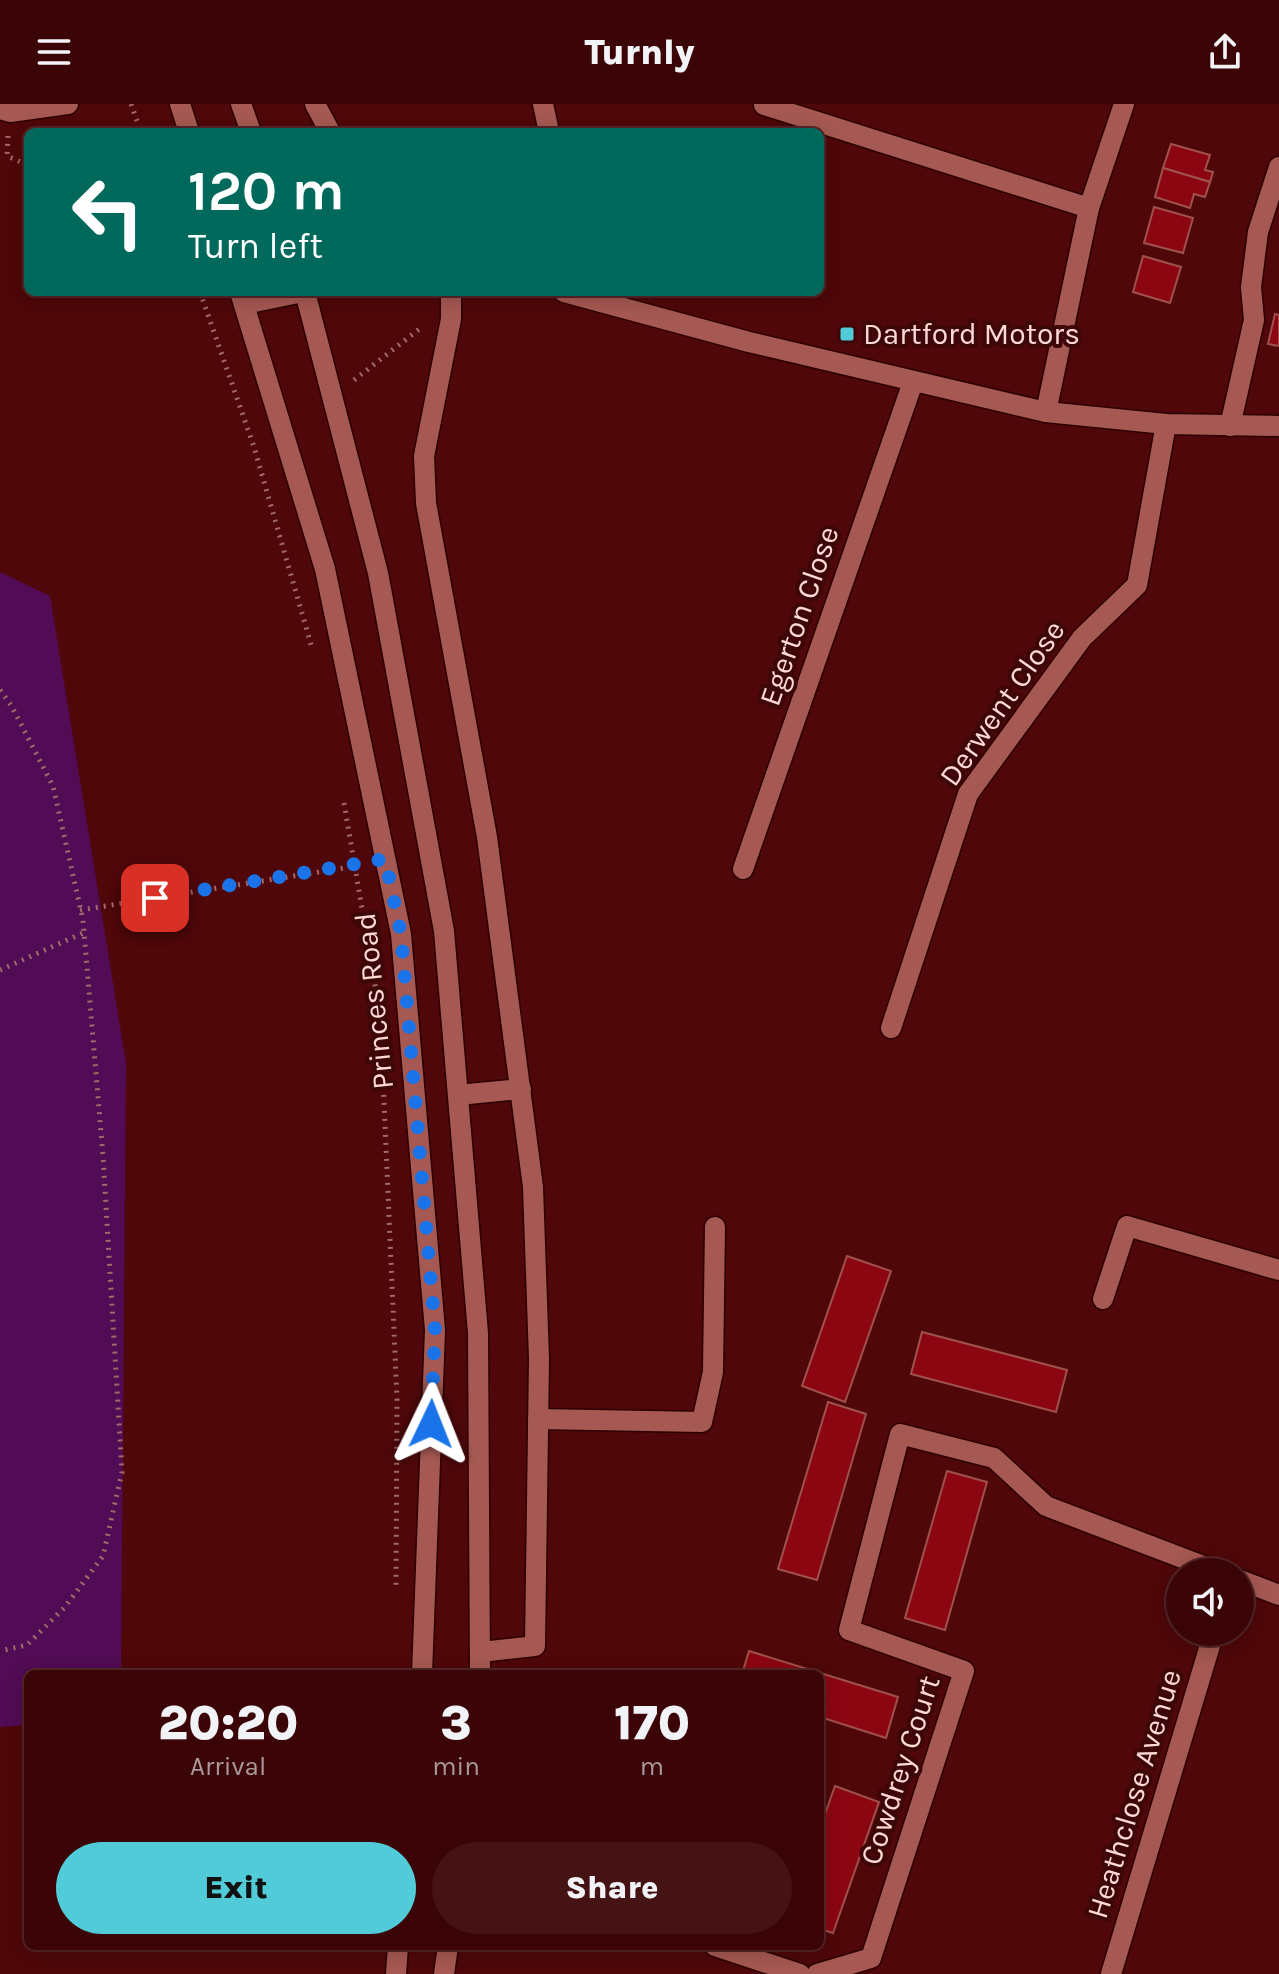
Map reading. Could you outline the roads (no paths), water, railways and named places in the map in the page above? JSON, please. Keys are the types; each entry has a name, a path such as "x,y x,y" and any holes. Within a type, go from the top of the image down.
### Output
{"street":[{"path":"5,110 68,104"},
{"path":"180,104 188,128"},
{"path":"241,104 250,128"},
{"path":"315,104 328,128"},
{"path":"543,104 548,128"},
{"path":"1046,412 1089,208 1124,104"},
{"path":"764,105 1089,208"},
{"path":"1230,426 1254,320 1251,287 1258,232 1279,167"},
{"path":"242,298 263,296"},
{"path":"305,296 378,573 444,931 478,1333 480,1670"},
{"path":"592,296 913,382 1046,412 1166,424 1279,426"},
{"name":"Princes Road","path":"242,298 325,569 401,934 435,1330 422,1670"},
{"path":"451,298 424,456 426,503 487,837 533,1187 538,1419 535,1646 481,1652"},
{"name":"Egerton Close","path":"743,869 913,382"},
{"name":"Derwent Close","path":"891,1028 968,794 1082,638 1137,585 1166,424"},
{"path":"458,1095 521,1089"},
{"path":"1103,1299 1127,1226 1279,1270"},
{"path":"538,1419 702,1422 713,1372 715,1227"},
{"name":"Cowdrey Court","path":"817,1974 871,1958 964,1671 849,1630 900,1434 994,1458 1046,1506 1182,1558"},
{"path":"1254,1585 1279,1595"},
{"name":"Heathclose Avenue","path":"1111,1974 1210,1646"},
{"path":"396,1974 398,1950"},
{"path":"444,1974 447,1950"},
{"path":"727,1950 800,1974"}],"place":[{"name":"Dartford Motors","path":"847,334"}]}
